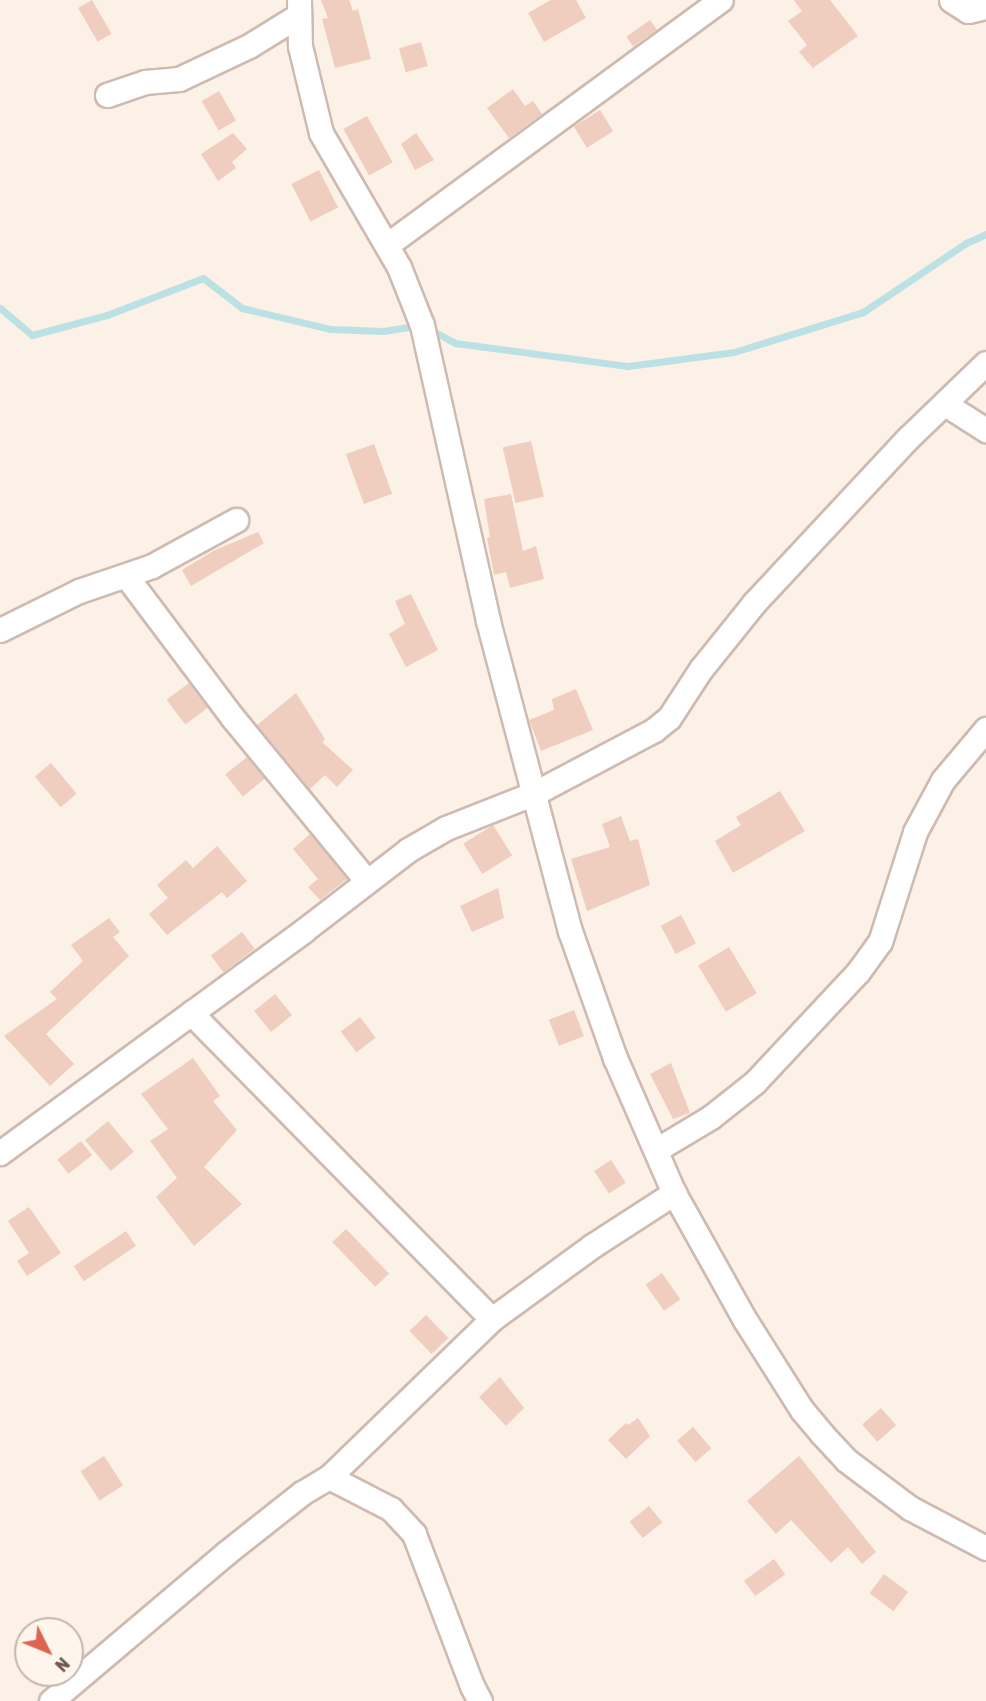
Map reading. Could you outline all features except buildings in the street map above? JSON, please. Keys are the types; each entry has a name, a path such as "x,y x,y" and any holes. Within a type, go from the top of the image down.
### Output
{"street":[{"path":"387,245 721,0"},
{"path":"951,0 968,11 986,8"},
{"path":"299,8 300,46 321,133 387,245 410,291 422,325 488,621 570,931 615,1058 674,1192 745,1320 802,1410 822,1434 846,1460 910,1508 986,1548"},
{"path":"107,95 145,82 179,79 249,46 299,8"},
{"path":"0,1153 408,850 446,828 535,793 654,730 668,718 701,669 754,603 908,438 986,363"},
{"path":"945,404 986,430"},
{"path":"0,630 79,591 127,577 236,520"},
{"path":"127,577 233,718 367,881"},
{"path":"656,1150 711,1117 755,1082 859,972 880,942 915,832 943,780 986,729"},
{"path":"191,1013 492,1320"},
{"path":"51,1701 226,1553 302,1493 329,1477 492,1320 592,1245 674,1192"},
{"path":"329,1477 391,1509 414,1534 480,1701"}],"waterway":[{"path":"429,329 455,343 628,366 734,352 863,312 966,243 986,234"},
{"path":"0,308 32,335 107,315 203,278 242,308 330,329 383,331 419,325"}]}
